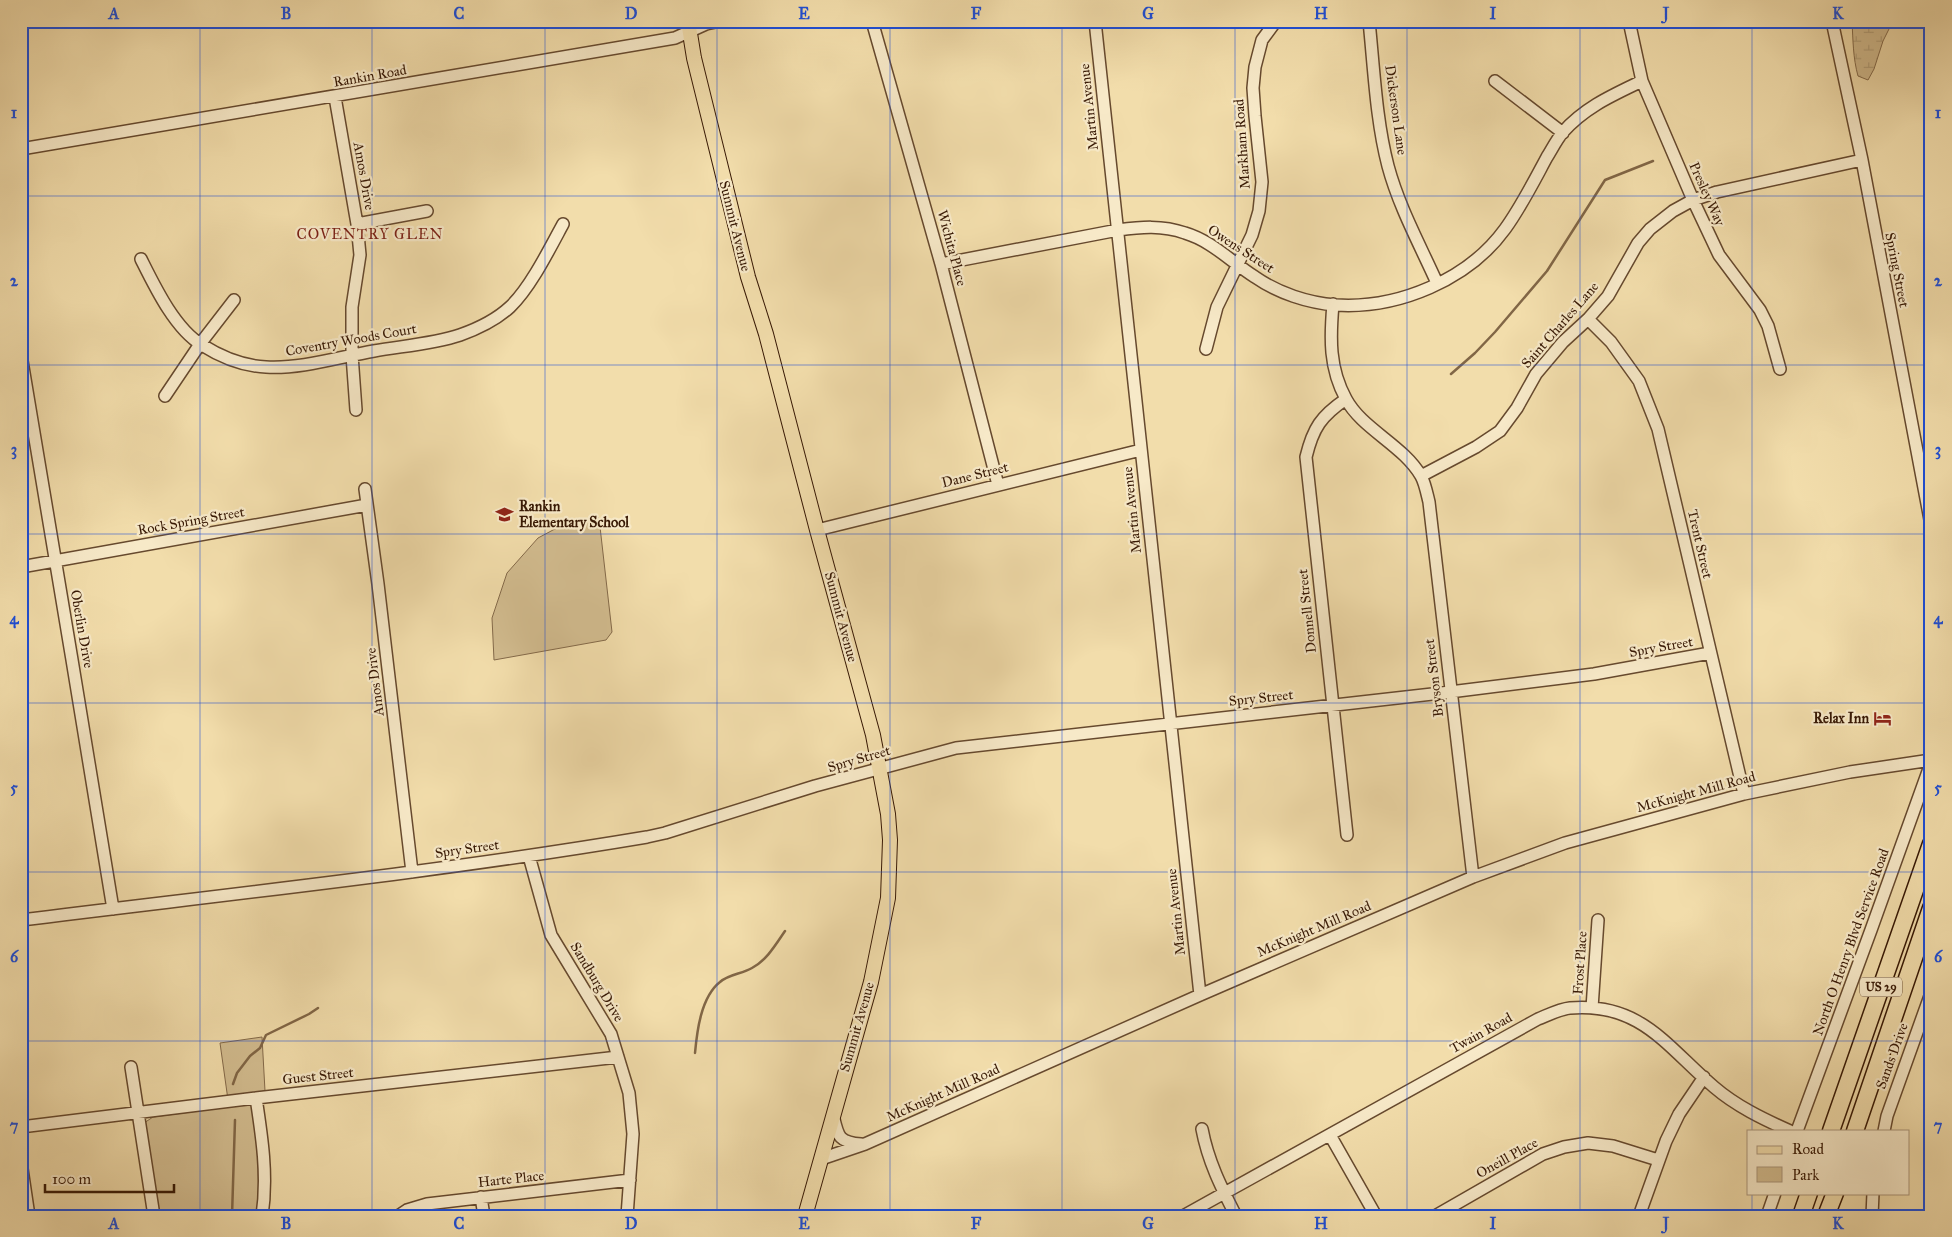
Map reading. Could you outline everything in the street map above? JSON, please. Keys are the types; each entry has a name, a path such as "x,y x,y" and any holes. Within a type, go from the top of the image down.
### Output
{"highway":[{"name":"US 29","path":"1831,1130 1931,844"},
{"name":"US 29","path":"1855,1130 1931,908"},
{"path":"1801,1216 1809,1194"},
{"path":"1826,1216 1835,1194"},
{"path":"1831,1216 1835,1194"}],"main road":[{"name":"Summit Avenue","path":"689,27 694,58 748,277 766,334 816,530 873,735 881,768 888,814 890,840 888,898 871,982 805,1216"}],"street":[{"name":"Rankin Road","path":"21,149 675,38 689,27 721,21"},
{"name":"Wichita Place","path":"872,21 941,264 998,484"},
{"name":"Martin Avenue","path":"1095,21 1200,995"},
{"name":"Markham Road","path":"1206,349 1216,307 1252,235 1259,211 1262,182 1253,88 1255,67 1262,40 1276,21"},
{"name":"Dickerson Lane","path":"1369,21 1382,138 1388,166 1397,192 1437,284"},
{"name":"Presley Way","path":"1630,21 1642,81 1693,200 1719,255 1760,310 1768,326 1780,369"},
{"name":"Spring Street","path":"1832,21 1862,160 1931,525"},
{"path":"1496,81 1563,133"},
{"name":"Owens Street","path":"941,264 1144,226 1186,233 1206,242 1254,277 1288,295 1333,304 1354,305 1399,298 1437,284 1463,270 1484,252 1505,229 1563,133 1588,109 1642,81"},
{"name":"Amos Drive","path":"335,97 358,224 360,255 352,307 352,355 356,410"},
{"name":"Saint Charles Lane","path":"1422,476 1476,447 1500,431 1517,408 1536,374 1563,342 1588,319 1608,296 1620,271 1638,242 1650,229 1673,211 1693,200 1717,192 1862,160"},
{"path":"358,224 427,211"},
{"name":"Coventry Woods Court","path":"141,260 155,288 173,315 200,344 237,362 266,367 295,366 459,335 488,323 510,307 535,275 563,224"},
{"path":"165,396 200,344 234,300"},
{"path":"1333,304 1330,340 1334,368 1346,399 1355,411 1404,455 1422,476"},
{"name":"Trent Street","path":"1588,319 1611,342 1627,362 1639,381 1658,429 1744,794"},
{"name":"Oberlin Drive","path":"21,355 75,673 112,909"},
{"name":"Donnell Street","path":"1346,399 1329,411 1312,434 1306,457 1347,835"},
{"name":"Dane Street","path":"816,530 1141,450"},
{"name":"Bryson Street","path":"1422,476 1429,502 1473,877"},
{"name":"Amos Drive","path":"365,489 412,872"},
{"name":"Rock Spring Street","path":"21,567 366,505"},
{"name":"Spry Street","path":"21,920 412,872 529,856 665,833 881,768 956,748 1332,706 1594,674 1710,653"},
{"name":"McKnight Mill Road","path":"821,1159 865,1144 1200,995 1473,877 1565,844 1744,794 1835,775 1931,761"},
{"name":"North O Henry Blvd Service Road","path":"1797,1130 1872,930 1931,761"},
{"name":"Sandburg Drive","path":"529,856 551,935 611,1034 629,1093 633,1134 627,1216"},
{"name":"Frost Place","path":"1592,1008 1598,920"},
{"name":"Sands Drive","path":"1884,1130 1887,1116 1931,993"},
{"name":"Twain Road","path":"1183,1216 1538,1019 1569,1008 1608,1010 1632,1017 1655,1032 1714,1087 1757,1116 1788,1130"},
{"name":"Guest Street","path":"21,1127 618,1057"},
{"path":"131,1067 154,1216"},
{"path":"1639,1216 1658,1160 1679,1114 1704,1077"},
{"path":"256,1098 264,1152 265,1183 262,1216"},
{"path":"833,1115 842,1140 865,1144"},
{"path":"1202,1129 1206,1152 1236,1216"},
{"path":"1330,1135 1376,1216"},
{"name":"Oneill Place","path":"1435,1216 1544,1154 1564,1147 1588,1143 1613,1146 1658,1160"},
{"path":"21,1162 29,1216"},
{"name":"Harte Place","path":"398,1216 407,1210 427,1204 630,1180"},
{"path":"1767,1216 1775,1194"},
{"path":"1872,1216 1873,1194"},
{"path":"481,1197 484,1216"}],"green space":[{"path":"1852,21 1893,21 1868,80 1858,76 1854,56"},
{"path":"599,518 612,632 606,640 494,660 492,618 507,573 538,538 568,522"},
{"path":"262,1037 265,1091 251,1093 258,1169 257,1216 160,1216 144,1123 153,1117 229,1107 220,1043"}],"waterway":[{"path":"1451,374 1495,332 1547,271 1605,180 1653,161"},
{"path":"695,1053 701,1015 708,996 724,979 748,970 762,961 785,931"},
{"path":"233,1084 237,1073 250,1056 260,1048 266,1035 318,1008"},
{"path":"232,1216 235,1120"}],"place":[{"name":"Rankin Elementary School","path":"505,514"},
{"name":"Relax Inn","path":"1883,718"}],"district":[{"name":"COVENTRY GLEN","path":"370,234"}]}
